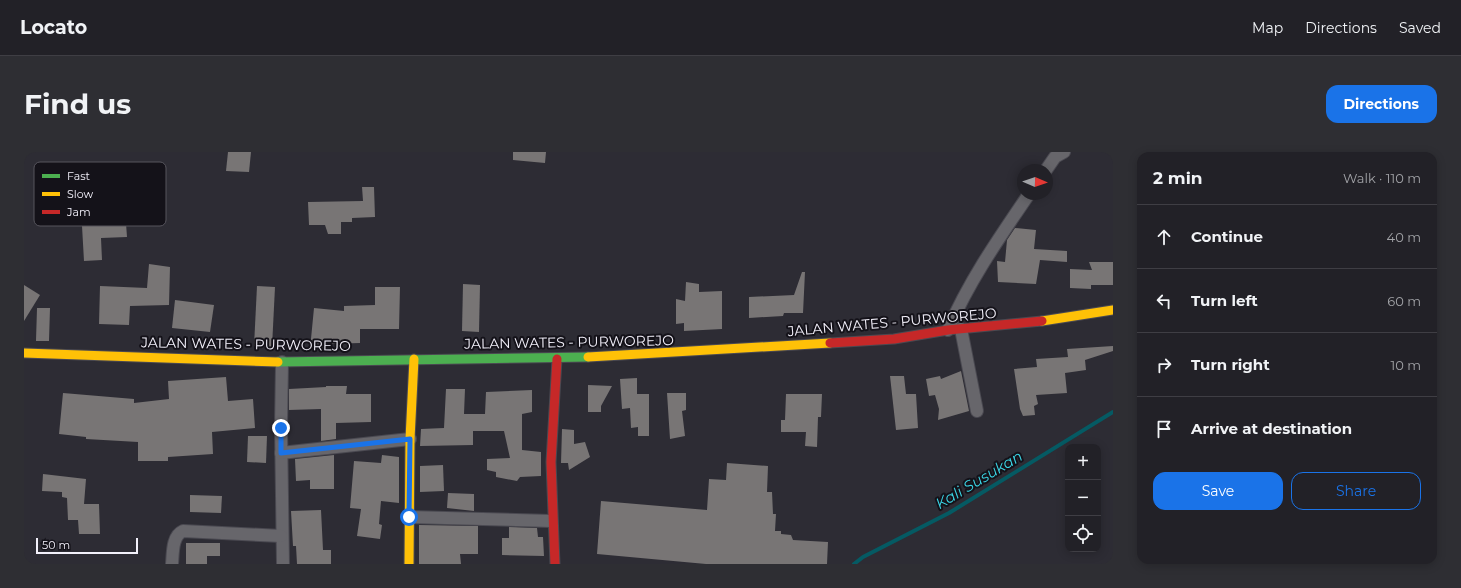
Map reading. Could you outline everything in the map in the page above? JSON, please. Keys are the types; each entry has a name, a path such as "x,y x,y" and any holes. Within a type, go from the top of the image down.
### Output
{"main road":[{"name":"JALAN WATES - PURWOREJO","path":"24,353 282,362 557,358 714,351 894,339 948,330 1029,324 1113,310"},
{"path":"555,564 551,521 552,410 557,358"},
{"path":"409,564 410,439 414,359"}],"street":[{"path":"1050,164 1055,157 1064,152"},
{"path":"948,330 962,297 993,246 1025,200"},
{"path":"961,329 977,410"},
{"path":"282,362 281,536 283,564"},
{"path":"281,453 410,439"},
{"path":"409,517 551,521"},
{"path":"172,564 176,539 178,534 183,531 281,536"}],"building":[{"path":"228,152 251,152 249,172 226,171"},
{"path":"513,152 546,152 545,163 513,160"},
{"path":"362,187 374,187 375,217 352,218 352,222 341,222 341,234 328,234 325,225 309,225 308,202 363,201"},
{"path":"82,226 126,226 127,237 101,238 102,260 84,261"},
{"path":"1015,228 1036,230 1034,249 1067,251 1067,262 1040,260 1036,284 998,282 997,261 1005,262 1007,240"},
{"path":"1089,262 1113,262 1113,285 1091,285 1091,289 1070,288 1070,269 1092,270"},
{"path":"149,264 170,267 169,305 130,306 129,325 99,324 100,286 147,288"},
{"path":"802,272 805,272 803,313 784,313 783,316 749,318 749,297 794,295"},
{"path":"686,282 699,284 699,292 722,291 722,329 684,331 684,323 676,324 676,299 685,301"},
{"path":"463,284 480,285 479,332 462,331"},
{"path":"24,285 40,295 24,321"},
{"path":"257,286 275,287 272,347 254,346"},
{"path":"375,287 400,287 399,329 360,329 360,343 328,344 327,349 310,349 314,308 344,311 344,306 375,305"},
{"path":"175,300 214,305 210,332 172,328"},
{"path":"37,308 50,308 49,341 36,341"},
{"path":"1113,346 1113,351 1085,360 1086,370 1065,373 1067,393 1036,395 1038,404 1034,406 1035,415 1023,416 1020,409 1014,369 1037,367 1036,359 1068,357 1067,349"},
{"path":"961,371 969,411 938,420 939,409 935,395 929,396 926,379 940,376 941,379"},
{"path":"890,376 904,376 906,394 916,394 918,428 896,430"},
{"path":"226,377 228,401 253,399 255,428 212,432 213,454 168,457 168,461 138,461 138,442 86,439 86,437 59,434 63,393 134,399 134,403 169,399 168,381"},
{"path":"637,378 637,394 649,394 649,436 638,436 638,427 631,428 630,408 622,409 620,379"},
{"path":"588,385 612,386 601,406 601,412 588,412"},
{"path":"347,386 346,394 371,394 371,422 336,423 336,439 321,441 321,409 289,410 289,389"},
{"path":"446,389 465,389 464,414 485,414 486,392 532,390 532,412 522,414 522,450 541,452 541,476 520,477 517,481 496,477 496,472 487,470 487,459 510,458 504,431 473,431 473,445 420,446 421,429 444,428"},
{"path":"667,393 686,393 686,410 682,411 685,436 670,439"},
{"path":"786,394 822,394 821,417 818,417 817,447 805,446 806,432 781,432 781,420 785,420"},
{"path":"562,429 574,430 574,444 585,442 590,457 569,470 568,463 561,463"},
{"path":"248,436 267,436 266,463 247,462"},
{"path":"334,455 334,489 310,489 310,480 296,481 295,459"},
{"path":"382,455 399,457 399,503 381,501 379,524 382,525 380,539 357,536 361,509 350,508 354,461 381,463"},
{"path":"727,463 768,466 767,492 772,492 773,514 776,514 775,531 781,531 781,534 791,535 793,540 828,542 827,564 706,564 597,554 601,501 707,510 709,479 726,480"},
{"path":"443,465 444,491 420,492 420,466"},
{"path":"43,474 86,479 84,504 99,504 100,534 79,534 78,520 68,520 67,498 62,497 62,492 42,491"},
{"path":"448,493 474,494 474,511 447,508"},
{"path":"190,495 222,496 221,513 190,512"},
{"path":"321,510 323,550 331,550 331,564 297,564 296,546 293,546 291,511"},
{"path":"419,525 478,526 478,554 460,554 461,564 419,564"},
{"path":"509,527 537,528 538,537 543,537 544,556 502,555 502,538 509,538"},
{"path":"186,543 220,543 220,556 207,556 207,564 186,564"}],"waterway":[{"name":"Kali Susukan","path":"854,564 863,557 949,513 1113,412"}],"traffic: fast":[{"path":"278,362 588,357"}],"traffic: slow":[{"path":"1042,321 1113,310"},
{"path":"588,357 830,343"},
{"path":"24,353 278,362"},
{"path":"409,564 410,439 414,359"}],"traffic: jam":[{"path":"830,343 894,339 948,330 1042,321"},
{"path":"555,564 551,462 557,359"}],"route":[{"path":"281,428 281,453 410,439 409,517"}]}
